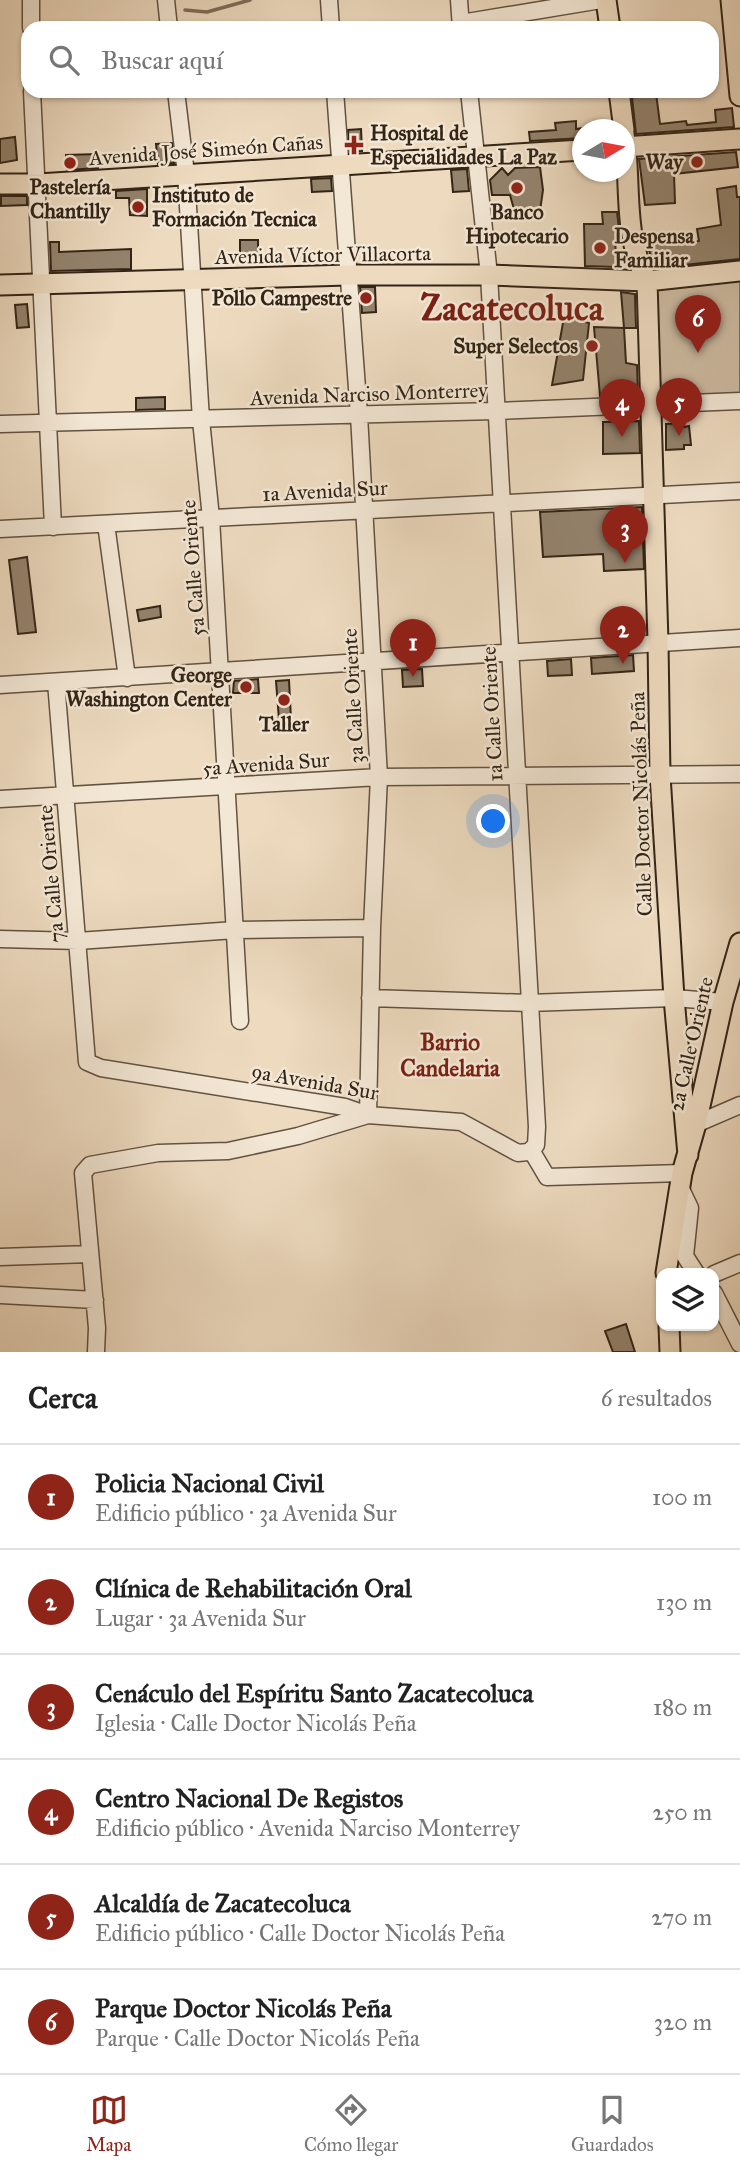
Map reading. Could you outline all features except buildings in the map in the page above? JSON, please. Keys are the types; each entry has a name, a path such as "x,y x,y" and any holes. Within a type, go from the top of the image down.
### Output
{"main road":[{"path":"604,0 608,21"},
{"path":"731,0 740,96"},
{"path":"620,98 622,119"},
{"path":"635,139 740,139"},
{"name":"Avenida José Simeón Cañas","path":"0,184 38,184 572,151"},
{"path":"628,182 631,236 636,260 647,281"},
{"name":"Avenida Víctor Villacorta","path":"0,285 348,275 489,275 647,281 740,271"},
{"name":"Calle Doctor Nicolás Peña","path":"647,281 659,642 660,775 683,1172"},
{"name":"2a Calle Oriente","path":"683,1172 723,1002 740,943"},
{"path":"667,1268 683,1172"}],"street":[{"path":"31,0 31,21"},
{"path":"166,0 168,21"},
{"path":"329,0 330,21"},
{"path":"459,0 461,21"},
{"path":"484,21 604,0"},
{"path":"32,98 53,527"},
{"name":"5a Calle Oriente","path":"177,98 186,174 201,420 211,518 240,1021"},
{"name":"3a Calle Oriente","path":"336,98 359,415 379,778 372,928 368,1115"},
{"name":"1a Calle Oriente","path":"470,98 489,275 537,1127 536,1145 531,1150"},
{"name":"Avenida Narciso Monterrey","path":"0,424 495,411 740,401"},
{"name":"1a Avenida Sur","path":"0,529 740,491"},
{"path":"106,524 127,678"},
{"path":"0,685 740,638"},
{"name":"7a Calle Oriente","path":"56,682 88,1062"},
{"name":"5a Avenida Sur","path":"0,799 379,778 740,774"},
{"path":"0,940 78,941 235,930 372,928"},
{"path":"370,998 528,1003 674,998 723,1002"},
{"name":"9a Avenida Sur","path":"88,1062 101,1068 345,1107 368,1115 461,1122 518,1153 531,1150"},
{"path":"696,1124 740,1105"},
{"path":"96,1352 95,1300 83,1173 90,1165 158,1153 228,1151 298,1136 368,1115"},
{"path":"531,1150 547,1177 683,1172 690,1208 685,1256 693,1268"},
{"path":"0,1257 90,1254"},
{"path":"719,1272 740,1263"},
{"path":"0,1295 95,1300"},
{"path":"719,1303 740,1344"}],"shaded area":[{"path":"740,279 740,394 657,399 655,288"}],"waterway":[{"path":"185,10 207,12 250,0"}],"place":[{"name":"Hospital de Especialidades La Paz","path":"354,145"},
{"name":"Way","path":"697,162"},
{"name":"Pastelería Chantilly","path":"70,163"},
{"name":"Banco Hipotecario","path":"517,188"},
{"name":"Instituto de Formación Tecnica","path":"138,207"},
{"name":"Despensa Familiar","path":"600,248"},
{"name":"Pollo Campestre","path":"366,298"},
{"name":"Super Selectos","path":"592,346"},
{"name":"Parque Doctor Nicolás Peña","path":"698,353"},
{"name":"Alcaldía de Zacatecoluca","path":"679,436"},
{"name":"Centro Nacional De Registos","path":"622,437"},
{"name":"Cenáculo del Espíritu Santo Zacatecoluca","path":"625,563"},
{"name":"Clínica de Rehabilitación Oral","path":"623,664"},
{"name":"Policia Nacional Civil","path":"413,677"},
{"name":"George Washington Center","path":"246,687"},
{"name":"Taller","path":"284,700"}],"district":[{"name":"Zacatecoluca","path":"512,308"},
{"name":"Barrio Candelaria","path":"450,1055"}]}
